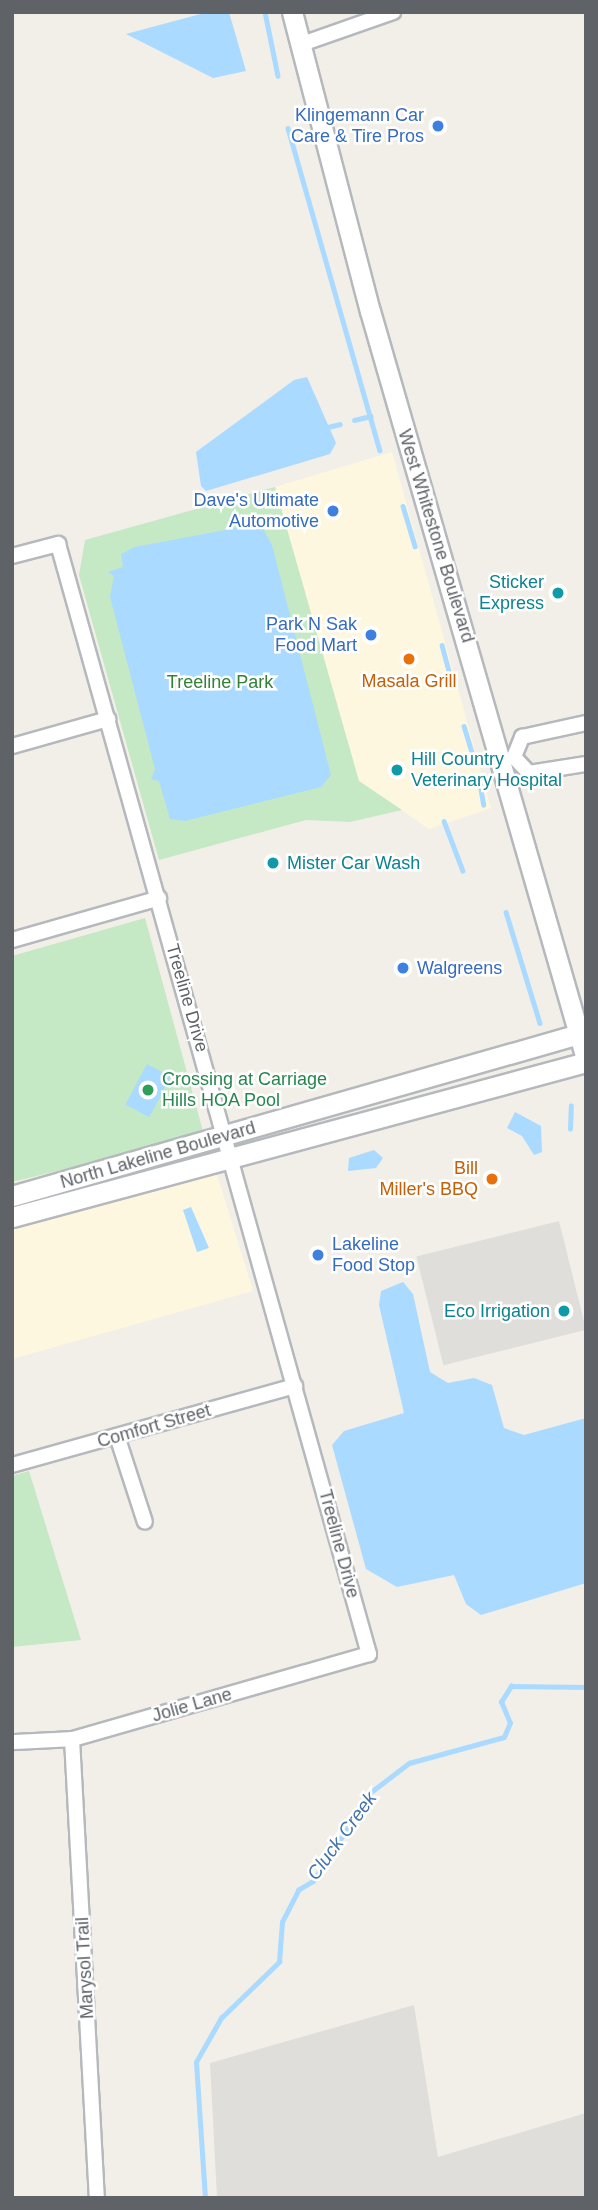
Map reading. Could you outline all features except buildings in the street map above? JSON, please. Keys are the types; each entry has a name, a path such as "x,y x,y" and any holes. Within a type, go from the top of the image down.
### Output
{"main road":[{"name":"West Whitestone Boulevard","path":"292,12 299,45 508,758 582,1034 586,1061"},
{"name":"North Lakeline Boulevard","path":"12,1196 582,1034"},
{"name":"North Lakeline Boulevard","path":"12,1217 586,1061"}],"street":[{"path":"299,45 393,12"},
{"name":"Treeline Drive","path":"12,556 58,544 369,1654"},
{"path":"12,746 107,719"},
{"path":"586,723 522,737 508,758 529,773 586,764"},
{"path":"12,940 159,898"},
{"name":"Comfort Street","path":"12,1465 295,1386"},
{"path":"117,1436 145,1522"},
{"name":"Jolie Lane","path":"12,1742 72,1739 369,1654"},
{"name":"Marysol Trail","path":"72,1739 97,2198"}],"shaded area":[{"path":"392,452 491,808 429,829 359,781 275,487"},
{"path":"215,1168 253,1291 12,1359 12,1227"},
{"path":"559,1221 586,1330 443,1365 416,1257"},
{"path":"414,2005 438,2157 586,2113 586,2198 217,2198 210,2063"}],"green space":[{"name":"Treeline Park","path":"275,487 359,781 402,810 350,822 306,820 159,860 79,575 85,540"},
{"path":"145,918 204,1135 12,1182 12,956"},
{"path":"29,1471 81,1640 12,1647 12,1476"}],"water":[{"path":"208,12 229,12 246,71 213,78 126,34"},
{"path":"307,377 336,443 330,454 206,491 201,486 196,452 294,380"},
{"name":"Treeline Park","path":"252,525 262,527 272,545 331,775 321,787 185,821 170,819 159,781 151,779 155,769 110,597 114,576 108,572 123,567 121,554 135,547"},
{"name":"Crossing at Carriage Hills HOA Pool","path":"147,1064 171,1077 149,1117 125,1105"},
{"path":"515,1112 541,1126 542,1152 534,1155 522,1136 507,1128"},
{"path":"374,1150 383,1158 376,1168 348,1171 349,1158"},
{"path":"191,1207 209,1248 197,1252 183,1210"},
{"path":"403,1282 413,1294 430,1372 448,1383 474,1378 492,1385 504,1428 524,1435 586,1418 586,1583 481,1615 466,1604 454,1575 397,1587 366,1569 332,1445 344,1431 404,1413 379,1305 381,1291"}],"waterway":[{"path":"265,12 278,76"},
{"path":"288,128 380,450"},
{"path":"354,420 371,416"},
{"path":"328,427 340,424"},
{"path":"403,506 415,546"},
{"path":"442,645 452,683"},
{"path":"464,726 473,755"},
{"path":"479,778 484,805"},
{"path":"444,821 463,871"},
{"path":"506,912 540,1023"},
{"path":"570,1129 571,1106"},
{"name":"Cluck Creek","path":"205,2198 196,2062 221,2018 279,1962 282,1922 298,1890 313,1881 371,1792 409,1763 504,1737 510,1723 501,1702 511,1686 586,1687"}],"place":[{"name":"Klingemann Car Care & Tire Pros","path":"438,126"},
{"name":"Dave's Ultimate Automotive","path":"333,511"},
{"name":"Sticker Express","path":"558,593"},
{"name":"Park N Sak Food Mart","path":"371,635"},
{"name":"Masala Grill","path":"409,659"},
{"name":"Hill Country Veterinary Hospital","path":"397,770"},
{"name":"Mister Car Wash","path":"273,863"},
{"name":"Walgreens","path":"403,968"},
{"name":"Crossing at Carriage Hills HOA Pool","path":"148,1090"},
{"name":"Bill Miller's BBQ","path":"492,1179"},
{"name":"Lakeline Food Stop","path":"318,1255"},
{"name":"Eco Irrigation","path":"564,1311"}]}
